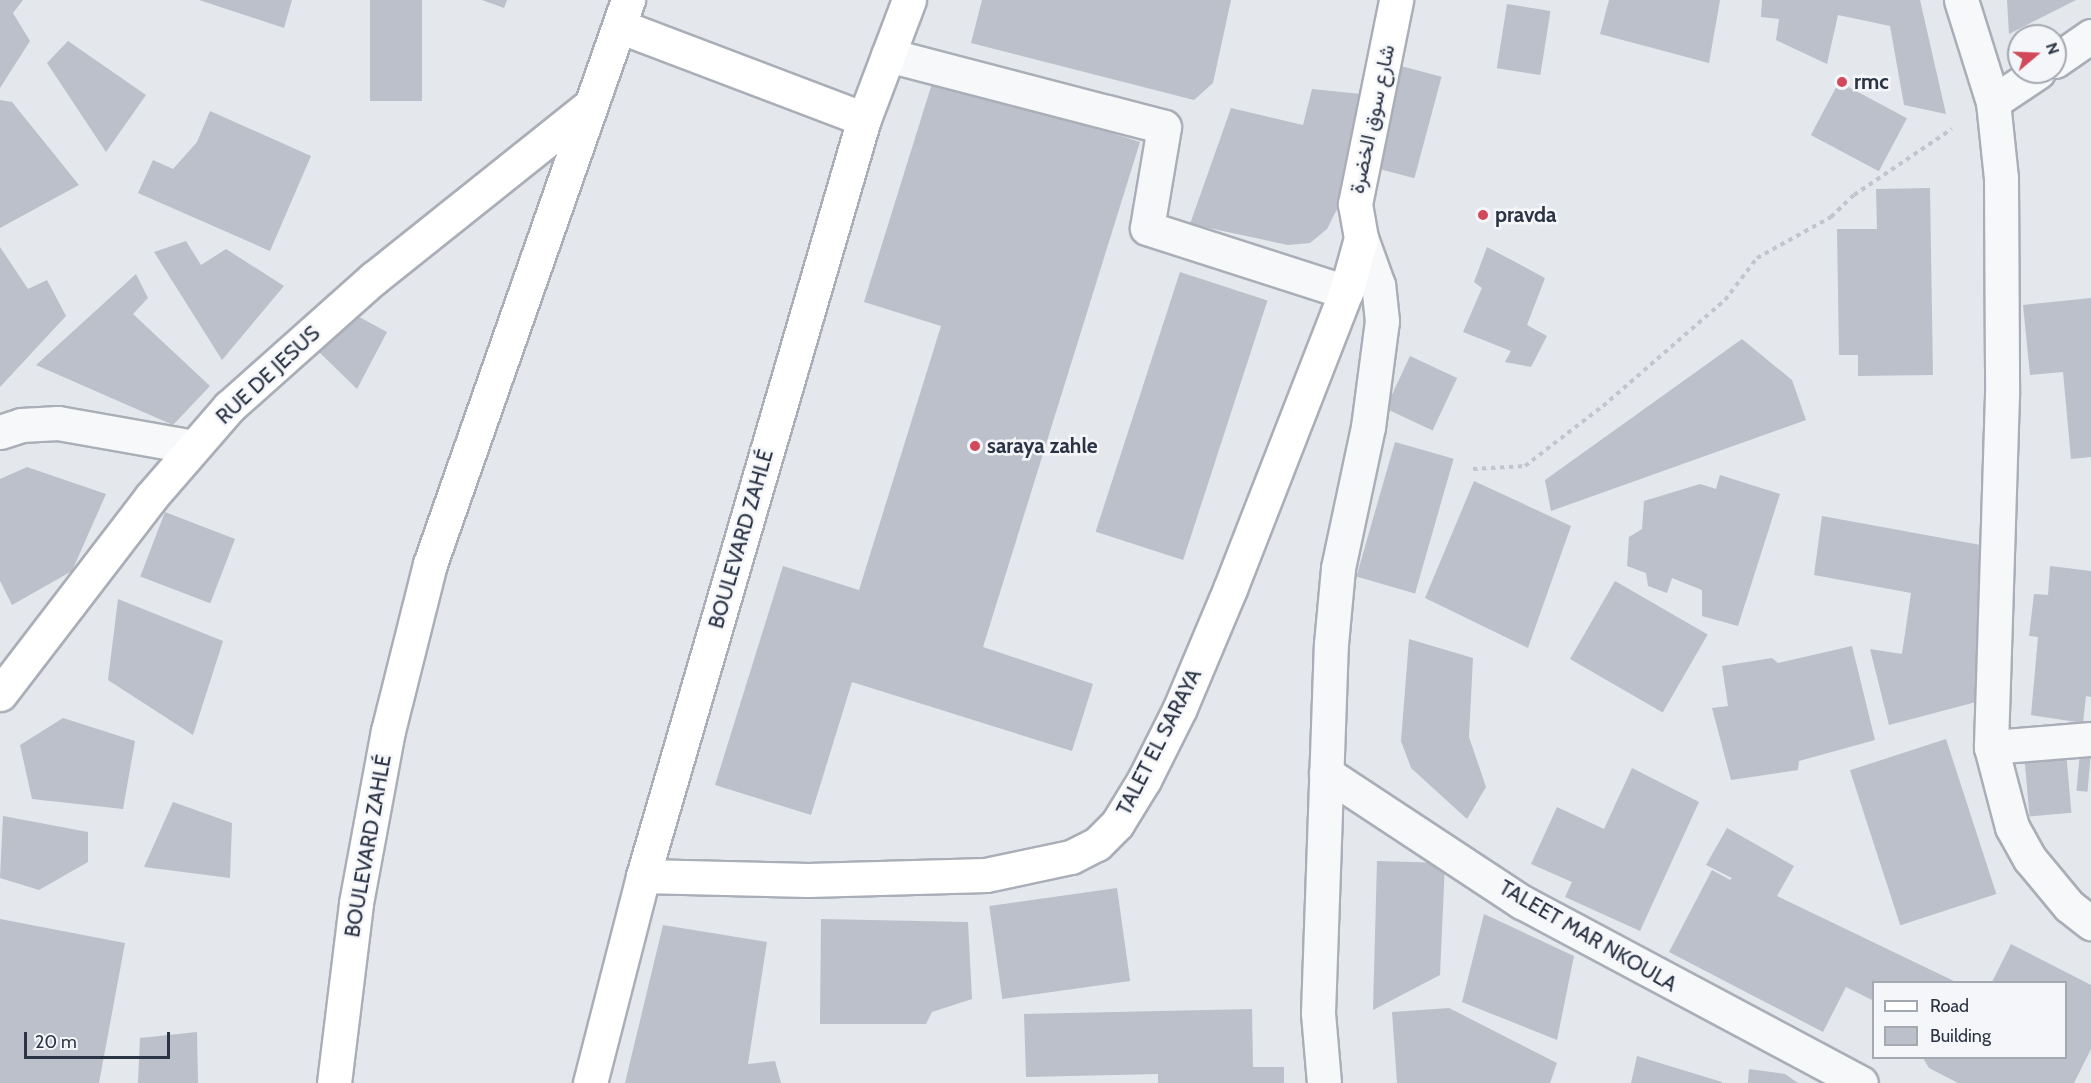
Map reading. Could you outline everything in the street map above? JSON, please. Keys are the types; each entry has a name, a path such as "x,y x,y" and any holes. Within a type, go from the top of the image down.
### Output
{"main road":[{"name":"BOULEVARD ZAHLÉ","path":"590,1083 644,876 864,119 909,0"},
{"name":"شارع سوق الخضرة","path":"1361,238 1355,204 1396,0"},
{"name":"BOULEVARD ZAHLÉ","path":"334,1083 358,891 388,731 430,564 588,107 623,13"},
{"path":"623,13 864,119"},
{"name":"RUE DE JESUS","path":"0,694 151,497 229,407 374,278 588,107"},
{"name":"TALET EL SARAYA","path":"644,876 808,880 986,875 1071,857 1097,844 1118,824 1144,780 1180,708 1230,589 1346,292 1361,238"}],"street":[{"path":"1961,0 1993,102 2001,178 2003,272 1991,747 2012,826 2030,859 2069,906 2091,923"},
{"path":"2067,53 2091,36"},
{"path":"888,55 1164,127 1147,228 1346,292"},
{"path":"1993,102 2020,84"},
{"path":"1324,1083 1318,1013 1326,772 1338,568 1368,427 1382,321 1378,285 1361,238"},
{"path":"0,432 21,425 58,423 195,447"},
{"path":"1991,747 2091,739"},
{"name":"TALEET MAR NKOULA","path":"1326,772 1522,902 1861,1083"}],"path":[{"path":"1473,470 1525,466 1603,406 1725,300 1757,258 1832,217 1854,195 1993,102"}],"building":[{"path":"0,0 23,0 13,13 30,41 0,88"},
{"path":"199,0 292,0 284,28"},
{"path":"370,0 422,0 422,101 370,101"},
{"path":"482,0 507,0 504,8"},
{"path":"982,0 1231,0 1213,83 1194,100 971,43"},
{"path":"1609,0 1720,0 1709,63 1600,34"},
{"path":"1762,0 1920,0 1946,114 1904,105 1890,26 1838,15 1827,64 1776,40 1779,19 1761,17"},
{"path":"2007,0 2076,0 2029,24 2008,24"},
{"path":"1507,4 1550,11 1540,75 1497,68"},
{"path":"68,41 146,95 106,152 47,63"},
{"path":"1401,66 1442,77 1414,178 1374,167"},
{"name":"saraya zahle","path":"934,77 1140,142 983,647 1093,684 1072,751 852,682 811,815 715,785 783,566 859,590 941,326 864,302"},
{"path":"1839,82 1907,118 1879,171 1811,135"},
{"path":"1312,89 1371,95 1339,205 1327,229 1310,243 1288,245 1190,224 1231,108 1303,125"},
{"path":"0,100 12,102 79,185 0,228"},
{"path":"210,111 311,156 270,251 138,193 153,160 173,169 197,142"},
{"path":"1930,188 1933,375 1858,376 1858,355 1839,355 1837,229 1877,229 1876,189"},
{"path":"186,241 201,265 226,249 284,286 222,360 154,252"},
{"path":"0,247 28,289 47,280 66,316 0,387"},
{"path":"1487,247 1545,278 1527,325 1547,336 1531,367 1505,362 1511,351 1463,332 1482,288 1474,282"},
{"path":"1180,272 1267,300 1183,560 1096,532"},
{"path":"136,274 148,298 133,314 210,386 173,425 36,365"},
{"path":"2091,298 2091,457 2071,459 2063,372 2030,375 2023,305"},
{"path":"350,312 387,332 357,389 315,348"},
{"path":"1742,339 1792,380 1806,420 1551,511 1545,480"},
{"path":"1410,356 1457,378 1433,431 1385,409"},
{"path":"1395,442 1454,459 1415,593 1356,577"},
{"path":"27,467 106,494 72,571 12,605 0,581 0,479"},
{"path":"1720,475 1780,494 1738,626 1702,616 1702,590 1672,578 1667,593 1648,586 1646,573 1627,566 1629,537 1642,529 1644,501 1700,484 1716,489"},
{"path":"1474,481 1571,526 1528,648 1425,598"},
{"path":"165,512 235,539 210,603 140,576"},
{"path":"1822,516 1986,546 1980,701 1889,725 1870,649 1902,654 1911,593 1814,575"},
{"path":"2050,566 2091,571 2091,697 2086,696 2083,723 2031,715 2038,637 2029,636 2034,594 2048,595"},
{"path":"1615,581 1708,635 1663,712 1570,659"},
{"path":"118,599 223,641 193,735 108,680"},
{"path":"1409,639 1473,658 1469,737 1486,787 1467,819 1411,768 1401,741"},
{"path":"1852,646 1875,740 1799,761 1798,770 1731,780 1712,708 1728,706 1722,666 1772,658 1778,663"},
{"path":"63,718 135,741 123,809 32,799 20,745"},
{"path":"1946,739 1996,894 1900,925 1850,770"},
{"path":"2066,751 2071,813 2030,816 2024,755"},
{"path":"2080,751 2091,752 2087,792 2077,791"},
{"path":"1632,768 1699,802 1640,931 1565,897 1572,882 1531,864 1557,807 1604,829"},
{"path":"173,802 232,823 230,878 144,867"},
{"path":"3,816 88,832 88,862 39,890 0,878"},
{"path":"1727,828 1794,866 1777,896 1954,981 1872,981 1872,1000 1846,987 1823,1032 1669,952 1712,870 1730,880 1732,878 1706,865"},
{"path":"1377,861 1445,863 1440,975 1373,1010"},
{"path":"1117,888 1130,981 1002,999 989,906"},
{"path":"1484,914 1574,956 1557,1040 1462,1002"},
{"path":"0,919 125,943 99,1083 0,1083"},
{"path":"821,919 968,922 972,999 932,1012 926,1024 820,1024"},
{"path":"663,925 767,942 748,1064 775,1061 781,1083 625,1083"},
{"path":"2011,944 2091,985 2091,1049 2074,1083 1958,1083 1929,1068 1924,1059 2067,1059 2067,981 1992,981"},
{"path":"1449,1008 1557,1063 1550,1083 1397,1083 1392,1012"},
{"path":"1252,1009 1253,1067 1284,1067 1284,1083 1158,1083 1158,1074 1026,1077 1024,1014"},
{"path":"197,1032 198,1083 138,1083 140,1038"},
{"path":"1637,1056 1722,1082 1722,1083 1631,1083"},
{"path":"1749,1069 1785,1074 1798,1083 1748,1083"}],"place":[{"name":"rmc","path":"1842,82"},
{"name":"pravda","path":"1483,215"},
{"name":"saraya zahle","path":"975,446"}]}
